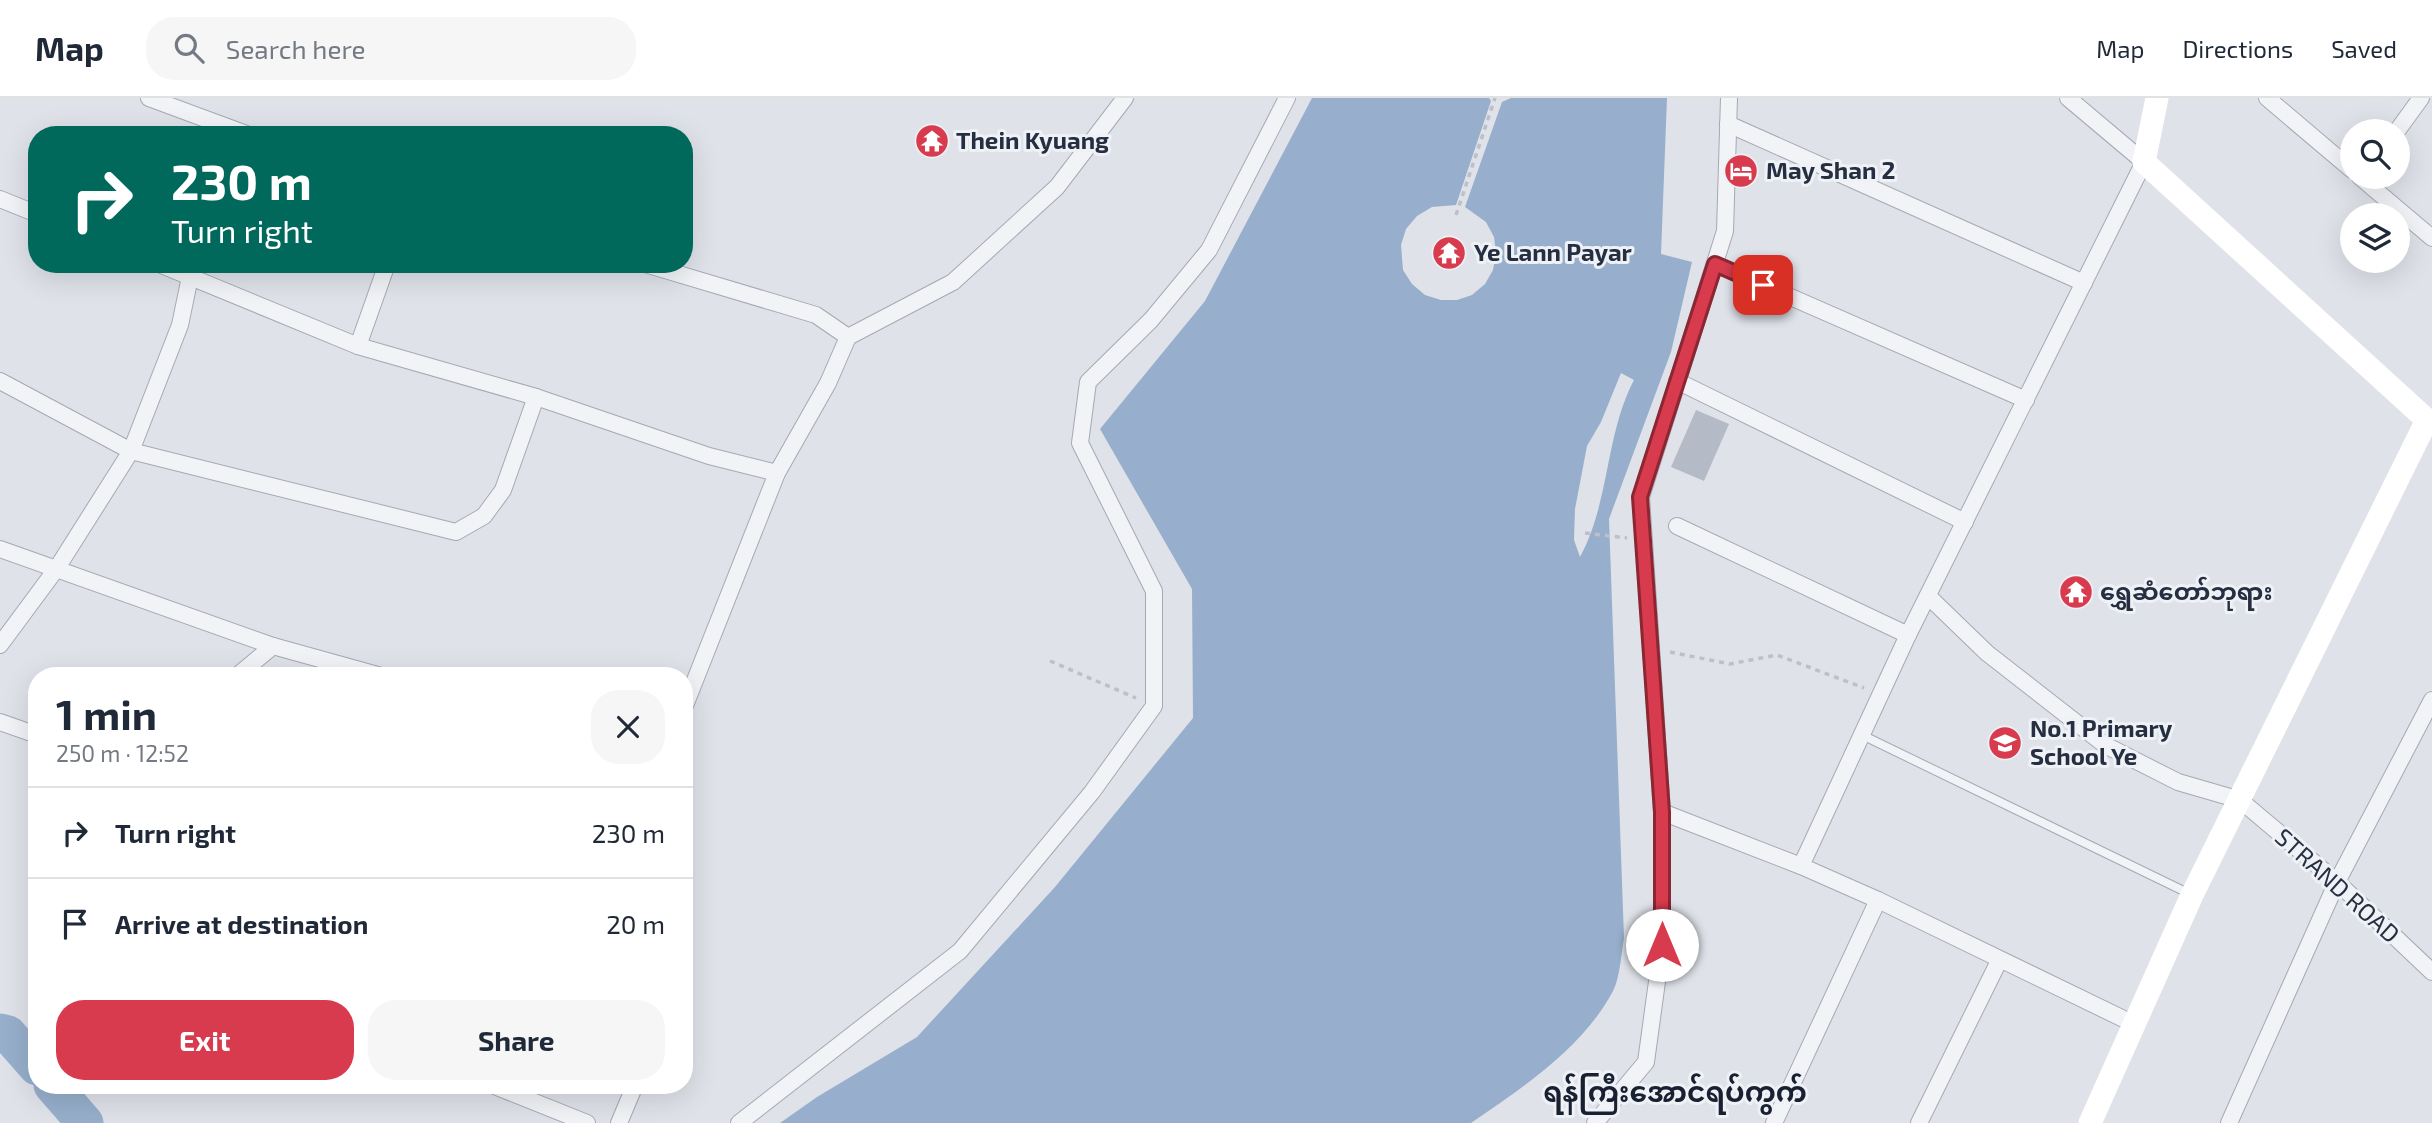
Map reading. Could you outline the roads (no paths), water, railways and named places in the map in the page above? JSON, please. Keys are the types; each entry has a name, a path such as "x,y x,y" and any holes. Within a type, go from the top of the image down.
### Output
{"street":[{"path":"149,98 225,126"},
{"path":"693,685 777,473 828,383 848,337 954,282 1057,187 1125,98"},
{"path":"739,1123 960,951 1092,792 1154,706 1154,591 1080,443 1088,383 1151,320 1209,250 1287,98"},
{"path":"1595,1123 1646,1062 1662,945 1662,812 1640,497 1725,231 1729,98"},
{"path":"2068,98 2144,162 2430,418 2192,895 2090,1123"},
{"path":"1801,866 1908,635 2144,162 2157,98"},
{"path":"2267,98 2340,160"},
{"path":"2406,119 2421,98"},
{"path":"1728,124 2084,283"},
{"path":"2374,189 2432,238"},
{"path":"0,199 28,210"},
{"path":"1715,264 2026,400"},
{"path":"180,273 358,346 536,397 709,456 777,473"},
{"path":"358,346 384,273"},
{"path":"675,273 816,315 848,337"},
{"path":"0,645 58,568 131,451 180,326 190,277"},
{"path":"1677,381 1965,522"},
{"path":"0,382 131,451 456,532 484,516 503,490 536,397"},
{"path":"1677,526 1908,635"},
{"path":"0,549 273,646 349,667"},
{"path":"1928,596 1987,653 2105,745 2178,782 2240,800"},
{"path":"248,667 273,646"},
{"path":"2229,1123 2337,882 2432,701"},
{"path":"0,722 28,732"},
{"name":"STRAND ROAD","path":"2240,800 2337,882 2431,968"},
{"path":"1662,812 1801,866 1878,900 1999,961 2134,1024"},
{"path":"1774,1123 1878,900"},
{"path":"1919,1123 1999,961"},
{"path":"514,1094 587,1123"},
{"path":"619,1123 631,1094"}],"lane":[{"path":"1862,735 2192,895"}],"water":[{"path":"1312,98 1667,98 1661,254 1692,262 1671,352 1609,519 1624,938 1619,973 1613,991 1600,1012 1568,1049 1530,1081 1471,1123 780,1123 817,1097 917,1037 1055,887 1193,718 1192,589 1100,429 1205,301","holes":["1621,373 1634,380 1618,423 1597,514 1580,557 1574,540 1575,509 1587,446 1601,422"]}],"waterway":[{"path":"0,1032 8,1034 28,1057"},
{"path":"60,1094 85,1123"}],"place":[{"name":"Thein Kyuang","path":"932,141"},
{"name":"May Shan 2","path":"1741,171"},
{"name":"Ye Lann Payar","path":"1449,253"},
{"name":"ရွှေဆံတော်ဘုရား","path":"2076,592"},
{"name":"No.1 Primary School Ye","path":"2005,743"}],"district":[{"name":"ရန်ကြီးအောင်ရပ်ကွက်","path":"1675,1092"}]}
